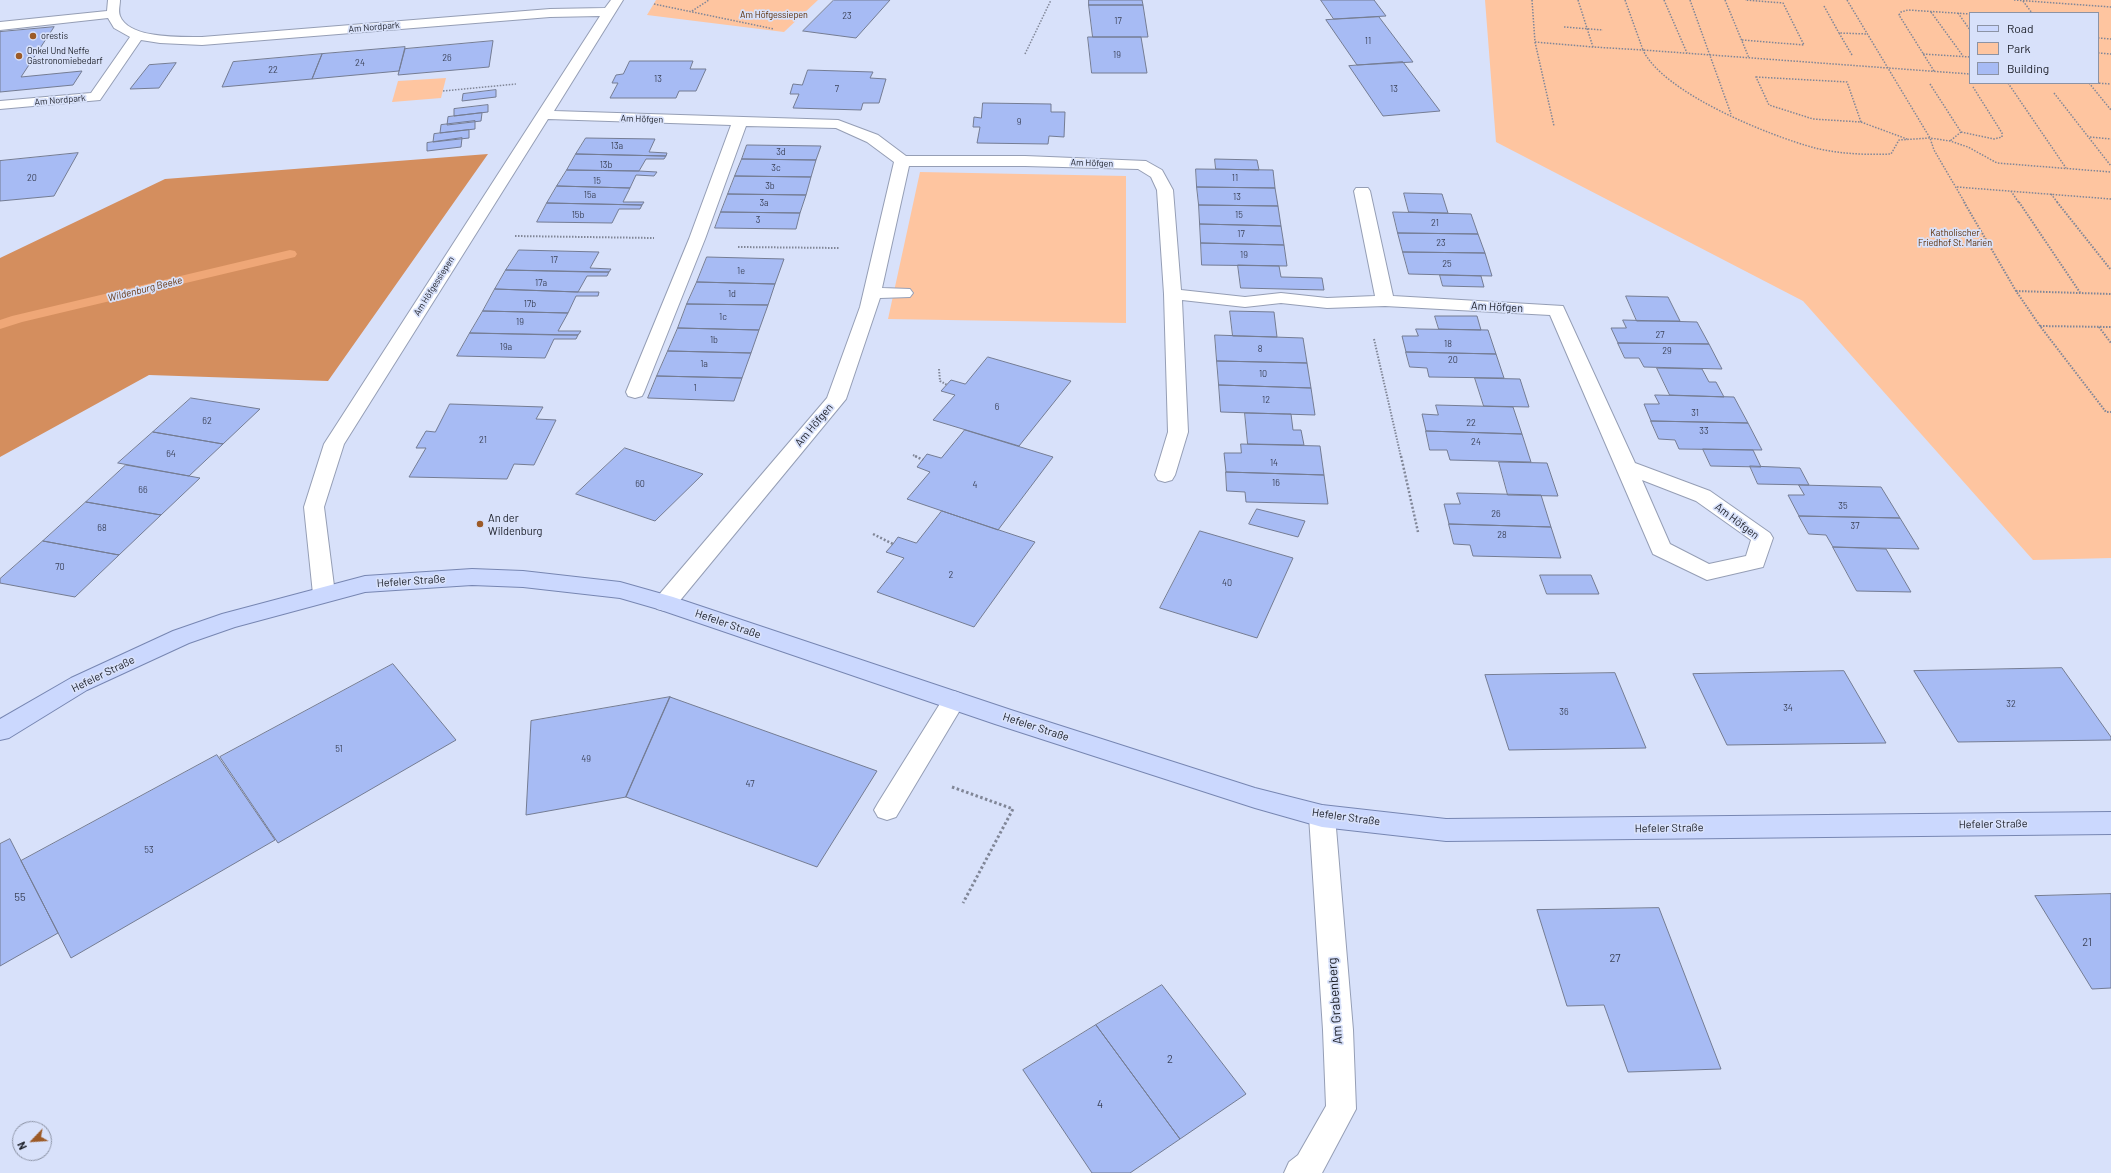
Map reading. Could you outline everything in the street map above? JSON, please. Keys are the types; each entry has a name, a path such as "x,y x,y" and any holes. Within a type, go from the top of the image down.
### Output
{"main road":[{"name":"Hefeler Straße","path":"0,731 79,684 181,637 230,620 365,584 472,577 571,583 620,590 665,603 954,700 1255,798 1322,816 1446,830 2111,823"}],"street":[{"name":"Am Nordpark","path":"113,7 115,20 137,36 154,40 202,41 550,13 614,6"},
{"name":"Am Höfgessiepen","path":"324,594 314,507 334,444 567,79 585,47 614,6"},
{"path":"0,26 113,7"},
{"name":"Am Nordpark","path":"0,105 95,97 137,36"},
{"name":"Am Höfgen","path":"544,115 838,124 860,130 876,139 891,150 902,162 1024,161 1140,164 1155,170 1162,180 1165,190 1173,294 1178,432 1165,475"},
{"path":"635,392 693,247 740,121"},
{"name":"Am Höfgen","path":"665,603 836,399 869,307 902,162"},
{"path":"1362,191 1385,301"},
{"path":"872,293 904,293"},
{"name":"Am Höfgen","path":"1173,294 1245,302 1281,298 1327,303 1385,301 1556,310 1627,467 1661,549 1707,572 1755,562 1762,538 1704,496 1627,467"},
{"path":"887,810 954,700"},
{"name":"Am Grabenberg","path":"1300,1173 1309,1166 1341,1109 1338,1030 1322,816"}],"path":[{"path":"692,12 709,0"},
{"path":"1025,54 1051,0"},
{"path":"1532,0 1535,42 1554,126"},
{"path":"1578,0 1593,47"},
{"path":"1625,0 1633,26 1643,50 1651,64 1669,80 1701,99 1731,114 1770,132 1814,148 1859,155 1891,154 1899,140 1930,138 1950,141 1968,147 1997,163 2111,172"},
{"path":"1664,0 1687,53"},
{"path":"1690,0 1712,55 1731,114"},
{"path":"1725,0 1749,58"},
{"path":"1742,40 1804,45 1783,2 1745,0"},
{"path":"1847,0 1930,138 1934,150 2016,291 2040,326 2106,412 2111,412"},
{"path":"2014,0 2111,6"},
{"path":"2022,0 2031,12"},
{"path":"652,4 774,29"},
{"path":"1824,6 1852,55"},
{"path":"1934,72 1899,16 1901,12 1908,10 1969,14"},
{"path":"1931,12 1963,56"},
{"path":"1958,13 1969,29"},
{"path":"1564,27 1603,30"},
{"path":"1839,33 1868,34"},
{"path":"2099,38 2111,39"},
{"path":"1535,42 1969,74"},
{"path":"2099,53 2111,54"},
{"path":"1922,54 1969,57"},
{"path":"1861,122 1847,82 1756,77 1769,105 1813,118 1861,122 1907,139"},
{"path":"443,91 567,79"},
{"path":"2099,83 2111,84"},
{"path":"1930,84 1961,132 2002,138 2002,133 1973,87"},
{"path":"2009,84 2067,168"},
{"path":"2090,84 2111,110"},
{"path":"2054,93 2111,166"},
{"path":"1950,141 1961,132"},
{"path":"2089,137 2111,139"},
{"path":"1956,187 2110,200"},
{"path":"2011,191 2081,294"},
{"path":"2051,194 2111,270"},
{"path":"467,235 624,237"},
{"path":"693,247 882,248"},
{"path":"2016,291 2111,294"},
{"path":"1365,302 1418,532"},
{"path":"2040,326 2111,327"},
{"path":"2098,327 2111,343"},
{"path":"939,369 940,381 947,385"},
{"path":"912,456 923,460"},
{"path":"873,534 893,544"},
{"path":"946,785 1013,809 963,903"}],"green space":[{"name":"Am Höfgessiepen","path":"656,0 818,0 784,32 647,15"},
{"name":"Katholischer Friedhof St. Marien","path":"1485,0 2111,0 2111,558 2033,560 1803,301 1496,142"},
{"path":"446,78 441,98 392,102 398,81"},
{"path":"920,172 1126,176 1126,323 888,319"}],"shaded area":[{"path":"488,154 328,381 149,375 0,457 0,258 165,179"}],"building":[{"path":"834,0 890,0 856,38 803,31"},
{"path":"1089,0 1142,0 1143,5 1089,5"},
{"path":"1321,0 1374,0 1386,16 1334,19"},
{"path":"1089,5 1143,5 1148,37 1093,37"},
{"path":"1379,17 1413,62 1357,65 1326,20"},
{"path":"54,27 21,77 82,71 73,85 0,92 0,32"},
{"path":"1088,37 1141,37 1147,73 1092,73"},
{"path":"493,41 489,67 398,75 405,49"},
{"path":"405,47 399,71 312,79 322,54"},
{"path":"322,54 312,79 222,87 233,62"},
{"path":"630,61 693,61 690,69 706,69 696,91 679,91 676,98 610,98 618,83 612,83 616,75 623,74"},
{"path":"1403,62 1440,111 1383,116 1349,66"},
{"path":"176,63 159,88 130,89 149,65"},
{"path":"808,70 873,72 870,78 886,79 879,103 863,103 861,110 793,108 799,94 790,94 793,84 802,85"},
{"path":"496,90 496,97 462,101 463,94"},
{"path":"983,103 1051,104 1051,112 1065,112 1064,137 1049,136 1048,144 977,143 980,127 973,127 974,117 981,118"},
{"path":"488,105 488,112 454,116 454,109"},
{"path":"482,113 481,121 447,125 448,117"},
{"path":"475,121 475,129 440,133 441,125"},
{"path":"469,130 469,138 433,142 434,134"},
{"path":"462,138 461,147 427,151 427,143"},
{"path":"586,138 655,139 649,152 667,153 666,156 576,154"},
{"path":"747,145 821,146 816,160 742,159"},
{"path":"78,153 54,196 0,201 0,161"},
{"path":"576,154 666,156 664,159 646,159 639,171 567,170"},
{"path":"742,159 816,160 811,177 735,176"},
{"path":"1215,159 1257,160 1259,170 1216,169"},
{"path":"1196,169 1273,170 1275,188 1197,187"},
{"path":"567,170 657,172 654,176 636,175 630,188 557,186"},
{"path":"735,176 811,177 806,195 728,194"},
{"path":"557,186 630,188 623,202 644,202 642,205 547,203"},
{"path":"1197,187 1275,188 1278,206 1199,205"},
{"path":"1404,193 1442,194 1448,213 1409,212"},
{"path":"728,194 806,195 800,213 721,212"},
{"path":"547,203 642,205 640,209 619,209 612,223 537,222"},
{"path":"1199,205 1278,206 1281,226 1200,224"},
{"path":"721,212 800,213 796,229 715,228"},
{"path":"1393,212 1471,214 1478,234 1398,233"},
{"path":"1200,224 1281,226 1284,245 1201,243"},
{"path":"1398,233 1478,234 1485,253 1403,252"},
{"path":"1201,243 1284,245 1287,266 1202,265"},
{"path":"519,250 599,252 590,268 611,269 609,272 506,270"},
{"path":"1403,252 1485,253 1492,276 1409,274"},
{"path":"707,257 784,259 775,284 697,282"},
{"path":"1238,265 1279,266 1281,277 1322,278 1324,290 1241,288"},
{"path":"506,270 609,272 607,276 587,276 578,292 495,289"},
{"path":"1440,275 1481,276 1484,287 1443,286"},
{"path":"697,282 775,284 768,305 687,304"},
{"path":"495,289 599,292 598,296 576,296 568,313 483,311"},
{"path":"1626,296 1668,297 1680,321 1637,321"},
{"path":"687,304 768,305 759,330 678,328"},
{"path":"483,311 568,313 558,331 581,331 578,335 470,333"},
{"path":"1230,311 1274,312 1277,337 1233,336"},
{"path":"1435,316 1477,316 1481,330 1439,329"},
{"path":"1623,320 1697,322 1709,344 1618,343 1611,328 1626,328"},
{"path":"678,328 759,330 751,353 668,351"},
{"path":"1416,329 1488,330 1496,354 1406,352 1402,336 1418,336"},
{"path":"470,333 578,335 576,339 554,339 545,358 457,356"},
{"path":"1215,335 1303,338 1307,363 1217,361"},
{"path":"1618,343 1709,344 1722,369 1644,367 1639,358 1625,358"},
{"path":"668,351 751,353 742,378 657,376"},
{"path":"1406,352 1496,354 1504,378 1429,377 1427,368 1410,367"},
{"path":"988,357 1071,381 1019,446 933,420 955,395 941,391 951,380 965,384"},
{"path":"1217,361 1307,363 1311,388 1219,385"},
{"path":"1657,368 1702,369 1709,382 1716,382 1724,397 1670,395"},
{"path":"657,376 742,378 734,401 648,398"},
{"path":"1475,378 1520,379 1529,407 1484,406"},
{"path":"1219,385 1311,388 1315,415 1221,412"},
{"path":"1655,395 1734,397 1748,423 1651,421 1644,404 1659,404"},
{"path":"191,398 260,409 223,444 153,432"},
{"path":"450,404 543,407 536,419 556,420 534,465 514,464 507,479 409,477 426,448 416,448 426,431 435,432"},
{"path":"1436,405 1513,407 1522,434 1426,431 1422,414 1438,415"},
{"path":"1245,413 1291,414 1293,430 1301,430 1304,445 1248,444"},
{"path":"1651,421 1748,423 1762,450 1679,449 1675,440 1659,439"},
{"path":"965,430 1053,457 998,530 907,499 930,472 917,467 927,454 941,458"},
{"path":"1426,431 1522,434 1531,462 1450,460 1447,450 1430,450"},
{"path":"153,432 223,444 189,476 118,463"},
{"path":"1241,444 1320,446 1324,475 1226,472 1224,453 1241,453"},
{"path":"625,448 703,474 655,521 576,494"},
{"path":"1703,449 1753,450 1761,467 1711,466"},
{"path":"1499,462 1547,463 1558,496 1508,495"},
{"path":"126,465 200,478 161,515 86,502"},
{"path":"1750,466 1800,468 1809,485 1758,484"},
{"path":"1226,472 1324,475 1328,504 1246,502 1245,492 1227,491"},
{"path":"1799,485 1881,487 1900,518 1799,516 1788,495 1804,495"},
{"path":"1457,493 1541,495 1551,527 1449,524 1444,504 1460,504"},
{"path":"86,502 161,515 119,555 43,541"},
{"path":"1257,509 1305,521 1298,537 1249,524"},
{"path":"942,511 1035,542 974,627 877,592 904,558 886,552 898,537 916,543"},
{"path":"1799,516 1900,518 1919,549 1833,547 1826,535 1809,534"},
{"path":"1449,524 1551,527 1561,558 1473,556 1470,545 1454,544"},
{"path":"1200,531 1293,558 1257,638 1160,608"},
{"path":"43,541 119,555 75,597 0,583 0,579"},
{"path":"1833,547 1886,549 1911,592 1857,591"},
{"path":"1540,575 1591,575 1599,594 1547,594"},
{"path":"393,664 456,740 278,843 220,757"},
{"path":"2062,668 2111,737 2111,740 1958,742 1914,671"},
{"path":"1844,671 1886,743 1727,745 1693,674"},
{"path":"1615,673 1646,748 1509,750 1485,675"},
{"path":"670,697 877,771 817,867 626,797"},
{"path":"670,697 626,797 526,815 531,721"},
{"path":"217,755 275,840 71,958 21,861"},
{"path":"10,839 58,933 0,966 0,844"},
{"path":"2111,894 2111,988 2092,989 2035,896"},
{"path":"1659,908 1721,1069 1628,1072 1604,1005 1567,1006 1537,910"},
{"path":"1162,985 1246,1094 1180,1139 1096,1025"},
{"path":"1096,1025 1180,1139 1130,1173 1092,1173 1023,1070"}],"waterway":[{"name":"Wildenburg Beeke","path":"0,325 17,319 290,254"}],"place":[{"name":"orestis","path":"33,36"},
{"name":"Onkel Und Neffe Gastronomiebedarf","path":"19,56"},
{"name":"An der Wildenburg","path":"480,524"}]}
